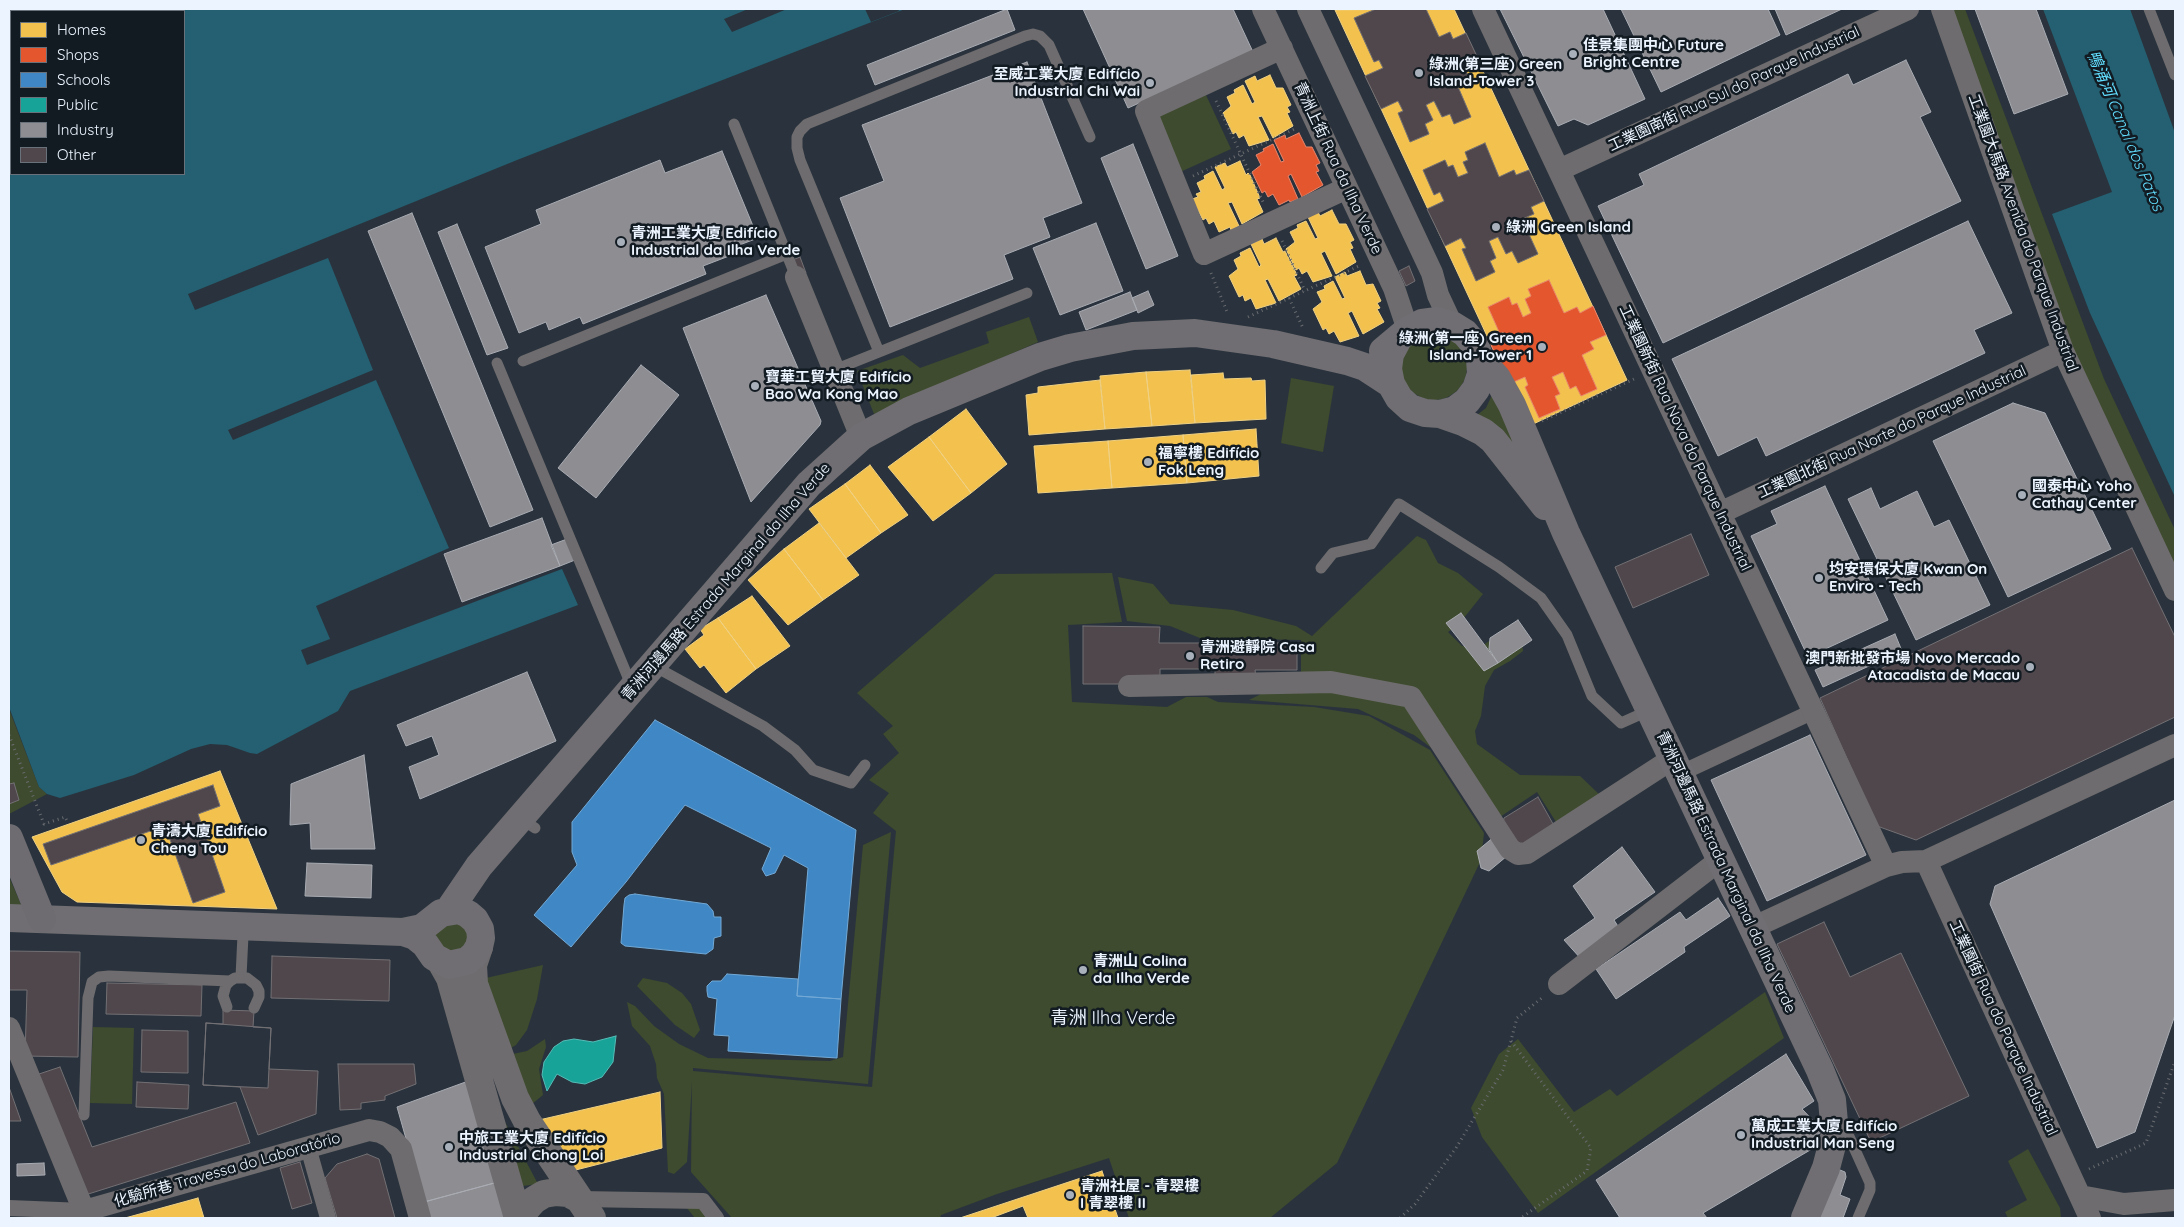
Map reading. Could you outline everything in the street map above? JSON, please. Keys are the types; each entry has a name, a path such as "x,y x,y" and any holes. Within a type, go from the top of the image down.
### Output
{"main road":[{"name":"青洲河邊馬路 Estrada Marginal da Ilha Verde","path":"1346,360 1365,358 1381,353 1402,335 1422,324 1437,322 1452,325 1465,333 1475,345 1480,359 1497,378 1512,405 1566,533 1820,1070 1832,1100 1835,1134 1826,1168 1805,1218"},
{"name":"青洲河邊馬路 Estrada Marginal da Ilha Verde","path":"442,914 479,866 528,823 632,688 809,484 861,437 925,404 1068,344 1193,329 1235,332 1273,344 1346,360 1365,367 1391,384 1399,398 1410,408 1424,413 1440,414 1470,425 1493,440 1566,533"},
{"path":"1391,384 1388,370 1390,354 1402,335"},
{"path":"1440,414 1455,410 1467,401 1476,389 1481,374 1480,359"},
{"path":"9,838 42,919"},
{"name":"青洲河邊馬路 Estrada Marginal da Ilha Verde","path":"475,920 470,902 472,884 479,866"},
{"path":"9,918 241,931 403,932 422,928 442,914 459,910 475,920 480,928 481,938 474,956 458,964 435,956 415,936 403,932"},
{"path":"435,956 426,933 442,914"}],"street":[{"name":"青洲上街 Rua da Ilha Verde","path":"1263,9 1394,288 1402,335"},
{"path":"1308,9 1432,273 1438,295 1452,325"},
{"name":"工業園新街 Rua Nova do Parque Industrial","path":"1483,9 1886,866"},
{"name":"工業園南街 Rua Sul do Parque Industrial","path":"1559,170 1908,9"},
{"name":"工業園大馬路 Avenida do Parque Industrial","path":"1942,9 2063,351 2175,590"},
{"path":"1282,48 1146,111 1204,254 1347,188"},
{"path":"796,277 861,437"},
{"name":"工業園北街 Rua Norte do Parque Industrial","path":"1720,513 2063,351"},
{"path":"1129,686 1331,682 1411,697 1510,849 1518,854 1527,853 1676,766 1814,711"},
{"path":"1752,928 1886,866 1902,862 1926,861 2172,753"},
{"path":"1559,984 1720,860"},
{"name":"工業園街 Rua do Parque Industrial","path":"1926,861 2090,1218"},
{"path":"479,947 473,966 474,984 506,1077 527,1121 585,1209"},
{"path":"435,956 450,978 518,1218"},
{"path":"9,1028 80,1214"},
{"name":"化驗所巷 Travessa do Laboratório","path":"9,1208 80,1214 364,1131 375,1131 386,1134 401,1149 420,1218"},
{"path":"308,1147 328,1218"},
{"path":"2076,1187 2124,1204 2168,1199"},
{"name":"工業園街 Rua do Parque Industrial","path":"2076,1187 2082,1218"},
{"path":"522,1218 526,1209 534,1200 544,1194 556,1192 568,1193 585,1209 703,1201 716,1218"}],"lane":[{"path":"2149,9 2175,75"},
{"path":"879,352 800,160 797,137 806,124 1033,34 1040,36 1050,45 1090,136"},
{"path":"734,124 796,277"},
{"path":"523,361 787,254"},
{"path":"834,370 1027,293"},
{"path":"497,363 632,688"},
{"path":"1321,568 1333,553 1371,544 1399,504 1499,567 1541,598 1567,635 1592,696 1621,723 1650,710"},
{"path":"652,665 763,726 795,750 813,770 851,783 865,765"},
{"path":"236,979 241,931"},
{"path":"84,1115 88,998 92,982 98,977 247,978 256,986 259,997 254,1008"},
{"path":"227,1007 223,996 226,985 236,979"},
{"path":"1832,1100 1868,1176 1870,1190 1858,1218"}],"path":[{"path":"1207,83 1305,291"},
{"path":"1176,184 1315,120"},
{"path":"1204,254 1235,332 1305,291 1379,256"},
{"path":"1523,430 1653,370"},
{"path":"9,735 44,824 65,817 68,824"},
{"path":"1400,1218 1415,1204 1456,1148 1503,1070 1517,1018 1559,984"},
{"path":"1511,1041 1591,1148 1587,1171 1521,1218"},
{"path":"2076,1187 2146,1143 2175,1061"}],"green space":[{"path":"1949,9 1965,9 2104,379 2175,530 2175,569 2070,347"},
{"path":"1206,95 1231,149 1178,173 1156,117"},
{"path":"1029,317 1038,342 874,414 857,371 903,355 920,368 989,343 986,332"},
{"path":"1434,334 1447,337 1457,344 1464,354 1467,367 1464,380 1457,390 1447,397 1434,400 1421,397 1411,390 1404,380 1401,367 1404,354 1411,344 1421,337"},
{"path":"1291,378 1334,386 1323,452 1281,443"},
{"path":"1495,388 1530,467 1477,415 1486,408"},
{"path":"1417,536 1426,540 1438,563 1458,573 1483,594 1459,624 1448,632 1462,646 1480,647 1503,632 1521,635 1523,651 1494,670 1485,686 1481,716 1475,731 1477,744 1520,775 1580,776 1601,796 1558,825 1537,792 1497,819 1441,755 1414,735 1358,709 1249,700 1301,674 1301,640 1200,638 1170,626 1127,621 1118,577 1153,584 1170,604 1233,610 1296,626 1312,636"},
{"name":"青洲山 Colina da Ilha Verde","path":"1112,573 1122,622 1068,625 1072,702 1167,707 1186,697 1207,697 1218,702 1314,707 1369,716 1430,750 1484,833 1481,860 1337,1163 1270,1218 1129,1218 1109,1158 997,1194 941,1215 940,1218 732,1218 691,1172 692,1082 687,1162 674,1174 668,1172 664,1094 657,1078 656,1064 650,1046 632,1026 627,1002 635,1006 654,1026 679,1044 708,1058 830,1061 843,1057 863,845 891,832 868,1084 693,1068 693,1071 872,1087 896,831 873,813 889,793 869,780 899,753 883,734 893,726 857,693 995,574"},
{"path":"9,709 39,787 47,794 9,814"},
{"path":"9,877 20,902 22,907 9,907"},
{"path":"463,918 472,948 441,955 434,929"},
{"path":"543,965 537,999 527,1030 516,1045 504,1052 486,978"},
{"path":"643,978 667,983 682,993 691,1004 700,1030 694,1038 675,1025 637,986"},
{"path":"1765,992 1784,1038 1538,1213 1482,1137 1471,1108 1499,1054 1518,1039 1574,1112 1610,1089 1617,1096"},
{"path":"93,1027 134,1028 132,1104 90,1103"},
{"path":"545,1039 546,1047 539,1069 543,1095 532,1104 508,1055 527,1051"},
{"path":"496,1105 538,1184 515,1187"},
{"path":"2028,1149 2060,1208 2061,1218 2008,1218 2005,1212 2027,1200 2008,1161"},
{"path":"702,1194 723,1218 695,1218 686,1207"}],"water":[{"path":"9,9 905,9 517,160 188,294 195,310 328,258 373,370 228,430 233,440 376,380 449,548 316,606 330,639 301,650 307,665 562,569 578,605 350,691 338,711 257,754 227,745 210,744 191,749 134,775 60,798 47,794 39,787 9,707"},
{"name":"鴨涌河 Canal dos Patos","path":"2043,9 2130,9 2175,133 2175,497 2090,313 2052,214 2112,192"}],"pier":[{"path":"748,9 787,9 732,32 724,19"},
{"path":"865,9 898,9 899,11 871,22"}],"building: Homes":[{"name":"綠洲 Green Island","path":"1454,9 1627,380 1529,426 1335,10"},
{"path":"1270,75 1276,88 1283,88 1291,105 1287,107 1290,112 1287,113 1293,126 1273,138 1262,116 1258,117 1269,140 1249,146 1244,135 1239,138 1236,132 1233,134 1223,113 1231,106 1227,97 1235,93 1234,90 1243,85 1252,104 1255,102 1245,81 1255,76 1257,81"},
{"path":"1240,161 1246,175 1248,173 1250,175 1260,198 1257,199 1263,212 1242,224 1232,202 1228,203 1239,226 1231,230 1230,227 1219,232 1214,221 1209,224 1206,218 1203,220 1192,199 1198,197 1196,194 1201,192 1197,183 1205,179 1204,176 1213,171 1222,190 1225,188 1215,167 1225,163 1227,167"},
{"path":"1332,210 1339,224 1346,224 1354,240 1350,242 1353,248 1350,249 1356,262 1336,274 1325,251 1321,253 1332,276 1313,282 1307,271 1302,274 1299,268 1296,270 1286,249 1295,242 1290,232 1298,228 1297,225 1306,221 1315,239 1318,238 1308,217 1318,212 1320,216"},
{"path":"1276,238 1297,275 1294,276 1301,289 1279,301 1268,279 1265,280 1276,303 1256,309 1251,298 1245,301 1243,295 1239,297 1229,276 1238,269 1234,260 1241,256 1240,253 1250,248 1259,267 1261,265 1251,244 1262,239 1264,244"},
{"path":"1360,271 1366,285 1373,284 1381,301 1377,303 1380,308 1377,309 1384,322 1363,334 1352,311 1348,313 1359,336 1340,342 1334,331 1329,334 1326,328 1323,330 1313,309 1322,302 1317,292 1325,289 1324,286 1333,281 1342,299 1345,298 1335,277 1345,272 1347,276"},
{"path":"1190,370 1195,423 1152,426 1146,372"},
{"path":"1146,372 1152,426 1105,429 1100,376"},
{"path":"1223,373 1224,379 1251,378 1252,381 1265,380 1266,419 1195,423 1191,375"},
{"path":"1100,380 1105,429 1029,435 1026,395 1038,393 1038,387"},
{"path":"966,409 1007,464 971,493 929,437"},
{"path":"1256,429 1259,476 1187,483 1183,435"},
{"name":"福寧樓 Edifício Fok Leng","path":"1183,435 1187,483 1112,488 1108,441"},
{"path":"929,437 971,493 933,521 888,467"},
{"path":"1108,441 1112,488 1038,493 1034,446"},
{"path":"870,465 908,515 881,533 845,484"},
{"path":"845,484 881,533 846,558 809,509"},
{"path":"819,523 859,575 823,600 784,549"},
{"path":"784,549 823,600 788,625 748,580"},
{"path":"752,596 790,646 756,669 718,618"},
{"path":"718,618 756,669 726,693 704,665 700,668 685,649 704,635 700,629"},
{"name":"青濤大廈 Edifício Cheng Tou","path":"220,771 277,909 77,902 62,892 32,837"},
{"path":"660,1092 662,1148 564,1173 539,1120"},
{"name":"青洲社屋 - 青翠樓 I 青翠樓 II","path":"1102,1171 1118,1218 960,1218"},
{"path":"198,1198 204,1218 125,1218"},
{"path":"1023,1206 1028,1218 991,1218"}],"building: Shops":[{"path":"1299,133 1306,147 1312,147 1320,163 1316,165 1319,171 1316,172 1323,185 1302,197 1291,174 1288,176 1298,199 1290,202 1289,200 1279,205 1273,194 1268,197 1265,191 1262,193 1252,172 1261,165 1256,155 1273,144 1281,162 1284,161 1274,140 1285,135 1286,139"},
{"name":"綠洲(第一座) Green Island-Tower 1","path":"1549,280 1564,313 1577,307 1580,313 1593,306 1606,335 1590,342 1594,349 1582,355 1597,389 1581,396 1576,386 1570,389 1563,372 1552,377 1560,394 1555,396 1560,409 1539,418 1525,387 1528,385 1525,377 1509,384 1491,345 1506,339 1503,332 1500,334 1488,307 1509,297 1512,305 1517,303 1523,317 1531,313 1525,299 1531,296 1528,289"}],"building: Schools":[{"path":"655,720 856,830 841,999 797,996 808,868 784,855 775,873 766,876 762,869 771,848 685,805 626,882 571,947 534,915 577,865 572,852 572,822"},
{"path":"635,894 707,904 713,911 714,917 721,917 721,936 714,938 713,949 706,954 625,946 621,943 625,898"},
{"path":"727,974 798,979 797,996 841,999 837,1058 728,1051 729,1036 714,1035 717,999 708,997 707,991 707,986 712,981 721,981"}],"building: Public":[{"path":"616,1036 613,1062 602,1077 585,1084 572,1082 557,1074 547,1091 542,1075 544,1062 554,1047 563,1041 574,1039 593,1042"}],"building: Industry":[{"path":"1007,9 1015,30 875,85 867,65"},
{"name":"至威工業大廈 Edifício Industrial Chi Wai","path":"1083,9 1233,9 1253,52 1128,108"},
{"name":"佳景集團中心 Future Bright Centre","path":"1500,9 1603,9 1645,99 1588,125 1574,119 1558,126"},
{"path":"1621,9 1768,9 1780,35 1661,92"},
{"path":"1775,9 1842,9 1786,35"},
{"path":"1975,9 2036,9 2068,94 2014,114"},
{"path":"1906,60 1931,112 1920,117 1961,201 1663,343 1598,206 1644,185 1639,174 1848,74 1853,85"},
{"path":"1027,62 1082,203 1043,218 1050,237 1004,255 1013,279 890,327 840,198 884,181 862,125"},
{"path":"1133,144 1178,256 1146,269 1101,158"},
{"name":"青洲工業大廈 Edifício Industrial da Ilha Verde","path":"722,151 758,238 726,250 729,256 703,266 706,274 583,324 580,317 549,330 546,322 519,333 485,247 541,224 536,210 660,160 665,173"},
{"path":"412,213 533,510 490,527 368,231"},
{"path":"1968,221 2012,313 1974,330 1985,353 1766,456 1757,437 1718,456 1672,359"},
{"path":"1096,223 1123,291 1060,315 1033,248"},
{"path":"457,224 508,348 487,355 438,232"},
{"path":"1148,291 1154,305 1138,313 1132,298"},
{"path":"1130,292 1137,310 1086,330 1079,312"},
{"name":"寶華工貿大廈 Edifício Bao Wa Kong Mao","path":"766,295 821,421 820,425 751,502 683,328"},
{"path":"641,365 679,395 596,498 558,468"},
{"name":"國泰中心 Yoho Cathay Center","path":"2013,403 2045,413 2111,549 2008,597 1933,441"},
{"name":"均安環保大廈 Kwan On Enviro - Tech","path":"1825,486 1888,620 1808,657 1751,536 1777,524 1771,511"},
{"path":"1871,488 1880,509 1917,491 1934,527 1949,520 1990,605 1916,640 1848,499"},
{"path":"542,518 560,566 462,602 444,554"},
{"path":"567,539 575,560 560,566 551,545"},
{"path":"1461,613 1498,663 1484,671 1446,623"},
{"path":"1518,620 1532,640 1498,663 1489,649 1490,638"},
{"path":"1895,634 1902,651 1823,687 1815,670"},
{"path":"527,672 556,741 420,799 409,767 439,755 432,736 406,746 397,725"},
{"path":"1810,735 1866,855 1767,901 1711,780"},
{"path":"364,755 375,849 311,849 310,823 290,825 291,784"},
{"path":"2175,800 2175,1015 2135,1132 2097,1148 1990,904 1995,886"},
{"path":"1495,836 1507,856 1489,871 1481,868 1477,851"},
{"path":"1622,847 1655,892 1614,920 1621,931 1582,960 1564,940 1595,918 1573,886"},
{"path":"307,863 372,865 371,898 305,896"},
{"path":"1718,898 1730,916 1684,947 1685,952 1616,999 1596,969 1680,912 1686,920"},
{"name":"萬成工業大廈 Edifício Industrial Man Seng","path":"1786,1054 1814,1101 1802,1109 1823,1131 1812,1138 1817,1146 1703,1213 1707,1218 1620,1218 1596,1180"},
{"name":"中旅工業大廈 Edifício Industrial Chong Loi","path":"471,1080 498,1182 424,1202 397,1107"},
{"path":"44,1163 45,1175 17,1176 17,1164"},
{"path":"1835,1168 1845,1172 1846,1177 1840,1195 1850,1199 1843,1218 1815,1218"},
{"path":"498,1182 507,1218 429,1218 424,1202"}],"building: Other":[{"name":"綠洲(第三座) Green Island-Tower 3","path":"1376,9 1426,9 1439,37 1450,32 1453,39 1466,33 1481,65 1466,71 1469,77 1456,82 1471,117 1454,124 1450,114 1442,117 1434,101 1426,105 1433,120 1425,124 1429,134 1410,142 1398,113 1403,111 1398,101 1381,109 1365,76 1383,68 1379,60 1374,62 1354,18"},
{"path":"1485,143 1499,177 1514,170 1516,175 1529,170 1544,201 1531,207 1534,214 1522,219 1538,254 1518,263 1512,251 1506,254 1498,237 1489,241 1496,258 1490,261 1495,272 1476,281 1462,249 1466,248 1461,238 1445,246 1427,209 1444,201 1440,192 1434,195 1423,170 1445,160 1448,167 1453,165 1458,177 1468,173 1463,162 1468,160 1465,152"},
{"path":"800,257 806,273 790,261"},
{"path":"1409,266 1415,281 1406,286 1399,271"},
{"path":"1691,534 1709,575 1633,608 1615,567"},
{"name":"澳門新批發市場 Novo Mercado Atacadista de Macau","path":"2132,548 2175,637 2175,717 1916,840 1877,826 1820,698"},
{"name":"青洲避靜院 Casa Retiro","path":"1083,626 1160,627 1159,643 1297,643 1297,670 1255,670 1256,677 1215,677 1215,669 1160,669 1160,684 1083,684"},
{"path":"14,783 19,800 9,804 9,784"},
{"path":"213,785 220,806 198,814 225,892 193,903 165,826 51,865 43,844"},
{"path":"1538,797 1557,831 1516,855 1503,824 1504,818"},
{"path":"1824,922 1850,977 1901,953 1969,1096 1871,1142 1777,944"},
{"path":"9,951 80,952 78,1057 25,1056 27,990 9,990"},
{"path":"272,956 390,960 389,1001 271,998"},
{"path":"107,983 202,985 201,1016 106,1014"},
{"path":"223,1010 254,1011 253,1027 271,1028 269,1069 318,1071 316,1114 258,1135 240,1087 203,1085 206,1023 223,1024"},
{"path":"206,1023 271,1028 268,1088 203,1085"},
{"path":"142,1030 188,1031 188,1073 141,1072"},
{"path":"338,1064 414,1064 416,1084 385,1096 385,1100 361,1103 361,1109 340,1110"},
{"path":"60,1067 92,1147 236,1102 250,1143 82,1196 36,1075"},
{"path":"137,1082 189,1085 188,1109 136,1107"},
{"path":"9,1087 21,1121 9,1121"},
{"path":"367,1154 379,1159 395,1218 337,1218 325,1178 337,1164"},
{"path":"300,1162 312,1203 292,1209 280,1168"}],"place":[{"name":"佳景集團中心 Future Bright Centre","path":"1573,54"},
{"name":"綠洲(第三座) Green Island-Tower 3","path":"1419,73"},
{"name":"至威工業大廈 Edifício Industrial Chi Wai","path":"1150,83"},
{"name":"綠洲 Green Island","path":"1496,227"},
{"name":"青洲工業大廈 Edifício Industrial da Ilha Verde","path":"621,242"},
{"name":"綠洲(第一座) Green Island-Tower 1","path":"1542,347"},
{"name":"寶華工貿大廈 Edifício Bao Wa Kong Mao","path":"755,386"},
{"name":"福寧樓 Edifício Fok Leng","path":"1148,462"},
{"name":"國泰中心 Yoho Cathay Center","path":"2022,495"},
{"name":"均安環保大廈 Kwan On Enviro - Tech","path":"1819,578"},
{"name":"青洲避靜院 Casa Retiro","path":"1190,656"},
{"name":"澳門新批發市場 Novo Mercado Atacadista de Macau","path":"2030,667"},
{"name":"青濤大廈 Edifício Cheng Tou","path":"141,840"},
{"name":"青洲山 Colina da Ilha Verde","path":"1083,970"},
{"name":"萬成工業大廈 Edifício Industrial Man Seng","path":"1741,1135"},
{"name":"中旅工業大廈 Edifício Industrial Chong Loi","path":"449,1147"},
{"name":"青洲社屋 - 青翠樓 I 青翠樓 II","path":"1070,1195"}],"district":[{"name":"青洲 Ilha Verde","path":"1113,1019"}]}
